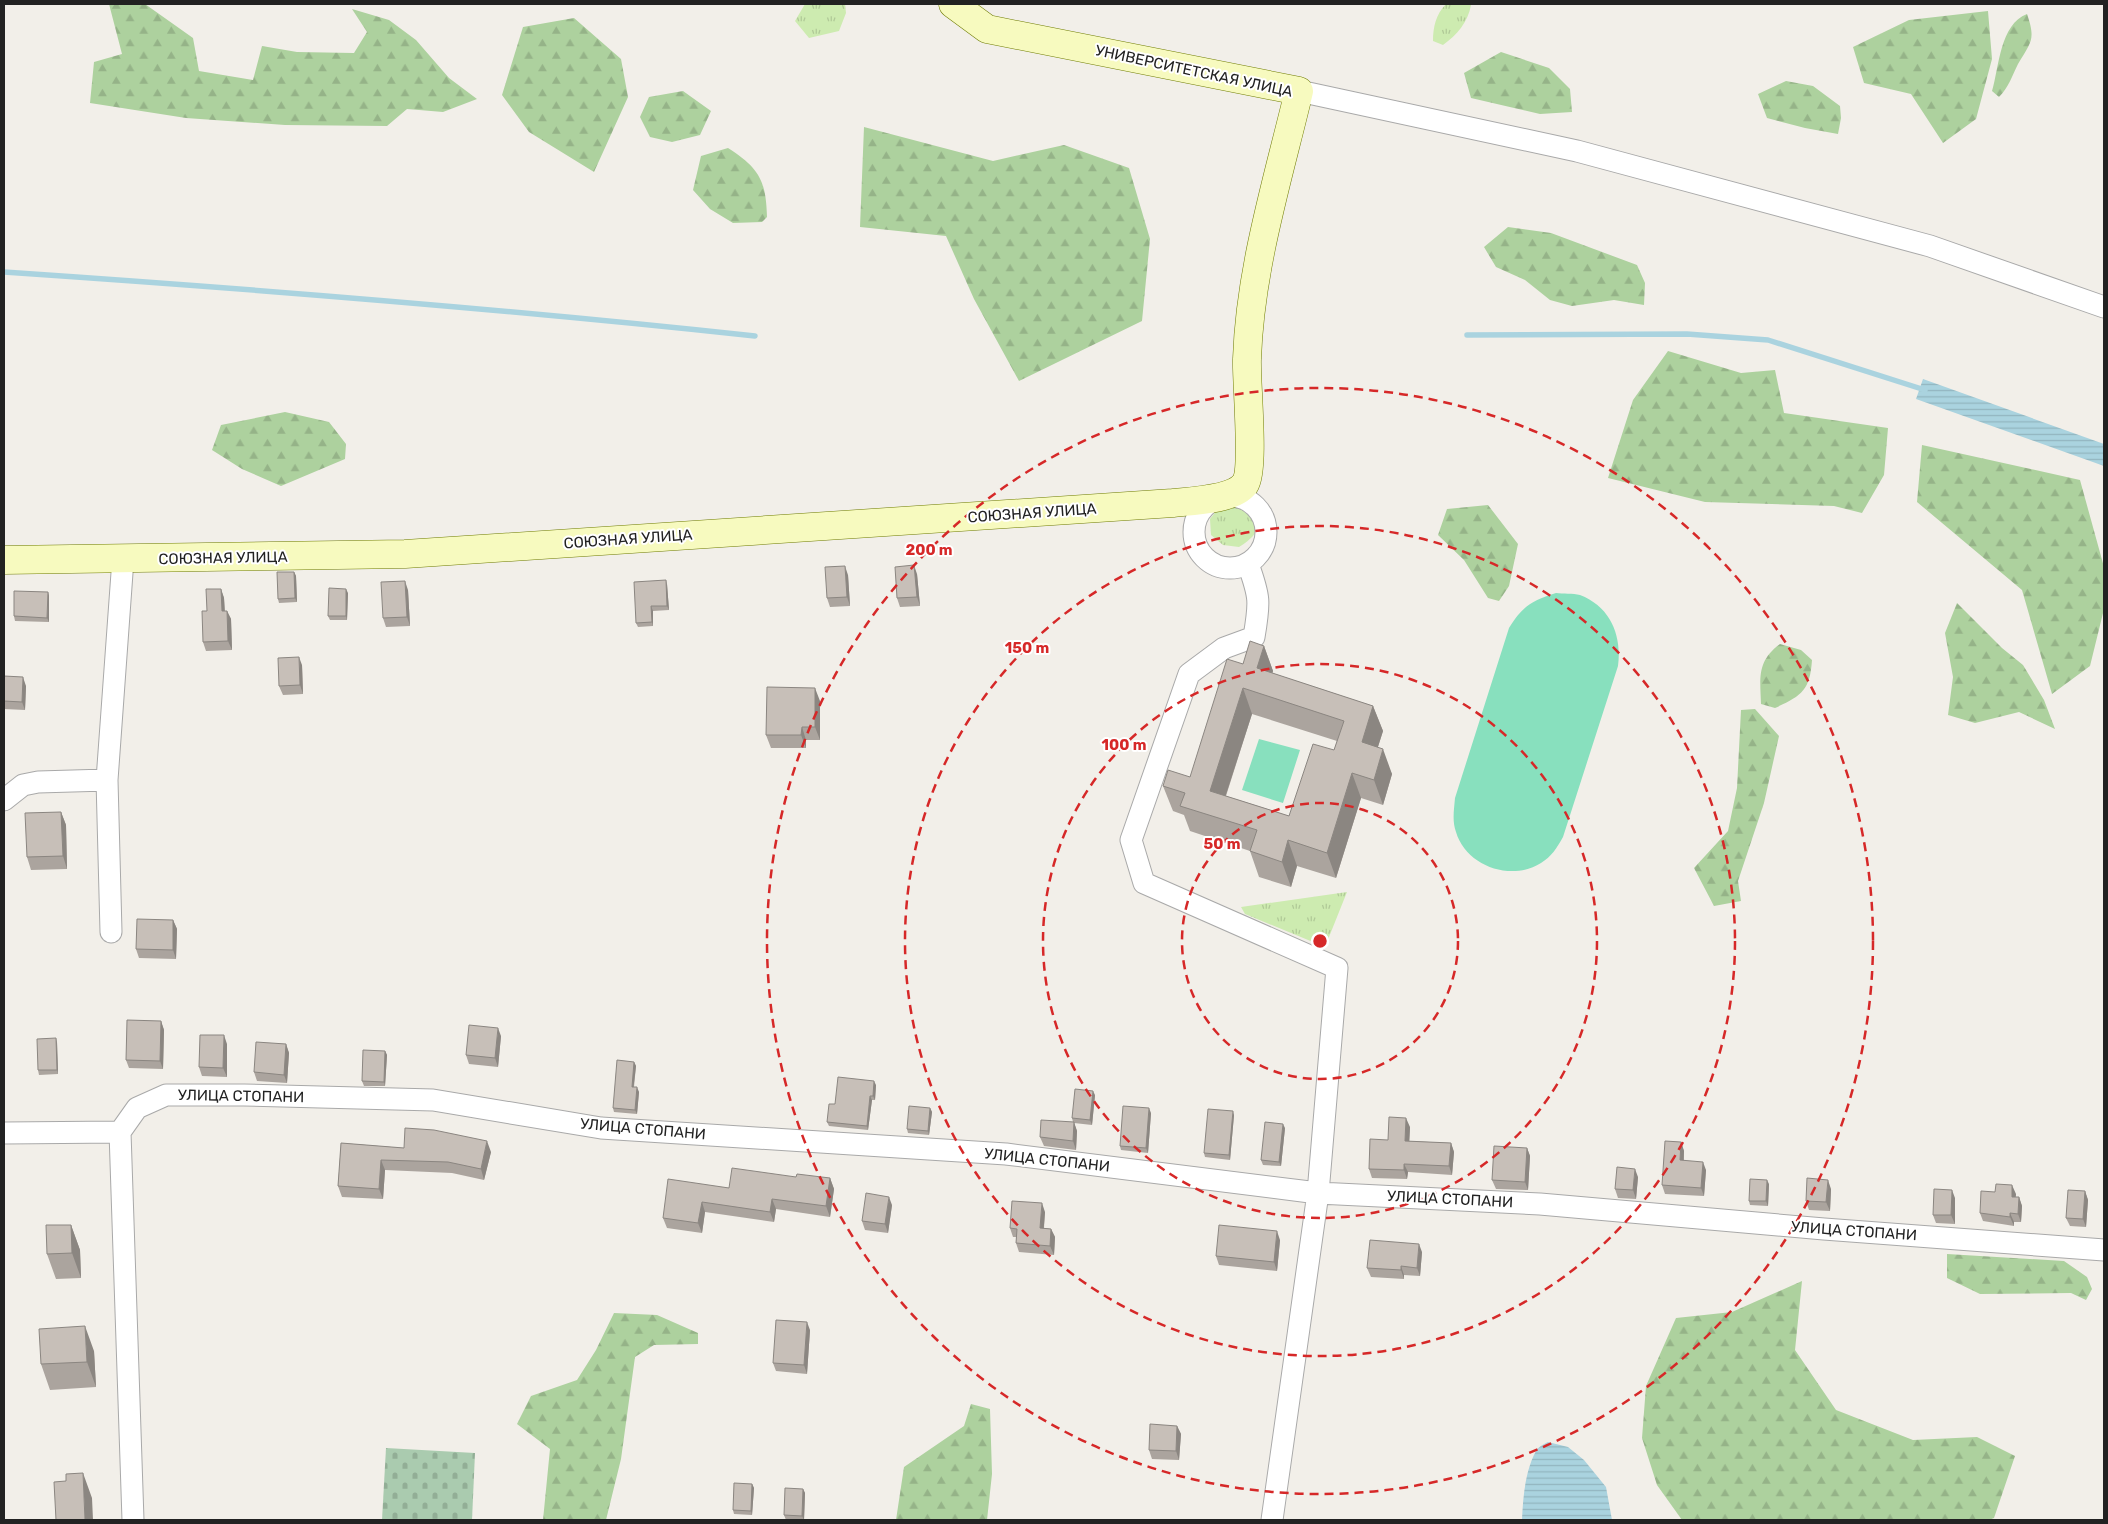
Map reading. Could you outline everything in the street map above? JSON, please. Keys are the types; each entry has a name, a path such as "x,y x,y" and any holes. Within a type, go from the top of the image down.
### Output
{"street":[{"name":"УНИВЕРСИТЕТСКАЯ УЛИЦА","path":"953,4 988,29 1299,91 1259,256 1247,358 1249,493"},
{"path":"1299,91 1587,153 1930,246 2104,307"},
{"name":"СОЮЗНАЯ УЛИЦА","path":"4,560 405,554 1163,504 1219,497 1241,488 1249,493"},
{"path":"1219,497 1208,503 1195,522 1196,546 1203,557 1213,564 1225,568 1237,568 1248,564 1257,556 1263,546 1266,535 1265,523 1249,493"},
{"path":"111,932 107,780 123,559"},
{"path":"1248,564 1259,594 1259,613 1254,637 1224,648 1189,674 1132,840 1144,884 1337,968 1318,1192 1272,1520"},
{"path":"4,800 23,786 38,782 107,780"},
{"name":"УЛИЦА СТОПАНИ","path":"120,1132 137,1108 166,1095 433,1100 601,1128 1006,1154 1318,1192 1540,1204 1824,1229 2104,1250"},
{"path":"4,1133 120,1132 132,1520"}],"green space":[{"path":"109,4 145,4 193,38 199,71 253,80 262,46 297,52 354,53 367,32 352,9 389,20 416,40 449,78 477,99 443,112 407,109 387,126 285,125 186,118 90,103 94,62 122,54"},
{"path":"805,4 845,4 846,13 839,31 809,38 795,21"},
{"path":"1446,4 1471,5 1461,28 1443,45 1433,41 1433,36 1437,16"},
{"path":"1988,11 1992,59 1976,119 1943,143 1911,94 1864,83 1853,47 1909,20"},
{"path":"2027,14 2032,35 2031,40 2008,85 1999,97 1992,91 2002,47 2011,27 2018,19"},
{"path":"574,18 621,59 628,97 594,172 529,132 502,95 523,27"},
{"path":"1501,52 1549,68 1570,89 1572,112 1540,114 1471,98 1464,73"},
{"path":"1786,81 1813,86 1840,106 1841,118 1838,134 1767,118 1758,94"},
{"path":"683,91 711,111 700,135 672,142 650,137 640,117 649,97"},
{"path":"864,127 993,161 1064,145 1129,168 1150,239 1142,321 1019,381 974,299 946,236 860,227"},
{"path":"728,148 747,162 759,176 765,193 767,217 762,222 733,223 710,209 693,190 701,156"},
{"path":"1508,227 1551,233 1637,265 1645,283 1644,305 1614,300 1572,306 1550,300 1525,280 1496,267 1484,247"},
{"path":"1668,351 1741,373 1775,370 1784,413 1888,428 1884,475 1862,513 1834,506 1705,502 1608,478 1633,400"},
{"path":"285,412 329,422 346,444 345,459 281,486 242,469 212,450 221,425"},
{"path":"1922,445 2080,480 2104,567 2104,609 2090,666 2052,694 2022,590 1917,502"},
{"path":"1241,500 1252,507 1257,526 1256,530 1251,538 1239,547 1223,545 1211,535 1210,519 1223,502"},
{"path":"1488,505 1518,544 1509,586 1499,601 1488,598 1464,560 1438,535 1447,509"},
{"path":"1556,593 1580,595 1591,600 1607,615 1616,634 1619,655 1618,666 1563,837 1548,858 1541,863 1529,869 1504,871 1479,862 1461,844 1454,824 1455,798 1509,628 1528,605"},
{"path":"1957,603 2002,648 2023,665 2044,700 2055,729 2019,712 1975,723 1948,715 1953,677 1945,633"},
{"path":"1780,644 1801,650 1812,660 1806,686 1798,696 1775,708 1761,704 1761,670 1767,657"},
{"path":"1755,709 1779,736 1764,803 1738,881 1741,901 1714,906 1694,868 1728,831 1737,788 1741,710"},
{"path":"1259,739 1300,750 1283,803 1242,790"},
{"path":"1347,892 1325,947 1245,914 1241,907"},
{"path":"1947,1254 2064,1261 2087,1277 2092,1289 2086,1300 2071,1293 1980,1294 1947,1278"},
{"path":"1802,1281 1795,1350 1836,1410 1913,1440 1977,1437 2015,1456 1994,1518 1989,1520 1682,1520 1657,1485 1642,1438 1646,1386 1676,1318 1732,1312"},
{"path":"614,1313 657,1315 698,1333 698,1344 654,1345 635,1357 621,1459 606,1520 543,1520 550,1449 517,1424 531,1396 577,1380 596,1350"},
{"path":"971,1404 990,1409 992,1474 987,1520 896,1520 904,1467 964,1426"},
{"path":"386,1448 475,1453 472,1520 382,1520"}],"water":[{"path":"1923,379 2104,444 2104,466 1916,399"},
{"path":"1548,1442 1568,1447 1584,1460 1606,1487 1612,1520 1522,1520 1529,1467 1537,1450"}],"building":[{"path":"914,565 917,597 897,598 895,567"},
{"path":"845,566 847,597 827,598 825,567"},
{"path":"277,572 294,572 295,598 278,599"},
{"path":"666,580 667,606 651,606 652,622 636,623 634,582"},
{"path":"405,581 407,617 383,618 381,582"},
{"path":"329,588 346,589 346,616 328,616"},
{"path":"206,589 221,589 222,611 227,611 228,641 203,642 202,611 207,611"},
{"path":"14,591 48,592 47,618 14,616"},
{"path":"1250,641 1264,646 1257,668 1373,706 1362,742 1383,749 1374,780 1352,773 1327,853 1288,840 1282,862 1250,851 1257,830 1180,806 1185,793 1163,786 1168,770 1190,777 1227,659 1243,664","holes":["1243,688 1344,721 1334,750 1313,744 1289,816 1210,791"]},
{"path":"299,657 300,685 279,686 278,658"},
{"path":"4,676 23,677 22,702 4,701"},
{"path":"767,687 815,688 815,727 802,727 801,735 766,735"},
{"path":"61,812 63,856 27,857 25,813"},
{"path":"137,919 173,920 173,950 136,949"},
{"path":"127,1020 161,1021 160,1061 126,1060"},
{"path":"469,1025 498,1028 495,1058 466,1055"},
{"path":"200,1035 224,1035 223,1068 199,1067"},
{"path":"56,1038 57,1070 38,1070 37,1039"},
{"path":"256,1042 286,1044 284,1075 254,1072"},
{"path":"363,1050 385,1051 384,1082 362,1081"},
{"path":"617,1060 634,1062 632,1087 637,1087 635,1110 613,1108"},
{"path":"838,1077 874,1081 873,1096 870,1096 867,1126 827,1122 829,1104 835,1104"},
{"path":"1075,1089 1093,1091 1090,1120 1072,1118"},
{"path":"909,1106 930,1108 928,1131 907,1129"},
{"path":"1123,1106 1149,1108 1146,1148 1120,1146"},
{"path":"1208,1109 1233,1111 1229,1155 1204,1153"},
{"path":"1389,1117 1406,1118 1405,1141 1451,1143 1449,1166 1404,1164 1404,1170 1369,1169 1370,1139 1388,1140"},
{"path":"1041,1120 1074,1122 1073,1141 1040,1137"},
{"path":"1265,1122 1283,1124 1279,1162 1261,1160"},
{"path":"405,1128 434,1130 487,1141 481,1169 448,1162 381,1160 379,1189 338,1186 341,1143 404,1148"},
{"path":"1665,1141 1681,1142 1680,1160 1703,1162 1701,1188 1662,1185"},
{"path":"1494,1146 1527,1148 1525,1182 1492,1180"},
{"path":"1617,1167 1635,1169 1633,1190 1615,1189"},
{"path":"732,1168 796,1177 797,1174 830,1178 826,1206 772,1199 770,1212 702,1202 698,1223 663,1218 668,1179 729,1188"},
{"path":"1807,1178 1828,1180 1826,1202 1806,1201"},
{"path":"1750,1179 1767,1180 1766,1201 1749,1201"},
{"path":"1996,1184 2012,1185 2012,1197 2019,1197 2018,1214 2010,1213 2010,1217 1980,1213 1981,1191 1995,1192"},
{"path":"1934,1189 1952,1190 1951,1215 1933,1215"},
{"path":"2068,1190 2085,1191 2083,1219 2066,1218"},
{"path":"866,1193 889,1197 885,1224 862,1221"},
{"path":"1012,1201 1042,1203 1040,1228 1051,1229 1050,1246 1016,1243 1017,1229 1010,1228"},
{"path":"46,1225 71,1225 72,1253 47,1254"},
{"path":"1219,1225 1277,1231 1274,1262 1216,1256"},
{"path":"1370,1240 1419,1244 1417,1268 1401,1266 1401,1270 1367,1268"},
{"path":"776,1320 807,1322 804,1365 773,1363"},
{"path":"85,1326 87,1362 41,1364 39,1329"},
{"path":"1150,1424 1177,1426 1176,1451 1149,1450"},
{"path":"83,1473 85,1520 56,1520 54,1482 66,1481 66,1474"},
{"path":"734,1483 752,1484 751,1511 733,1510"},
{"path":"785,1488 803,1489 802,1516 784,1515"}],"waterway":[{"path":"4,272 380,300 755,336"},
{"path":"1467,335 1687,334 1768,340 1925,390"}]}
